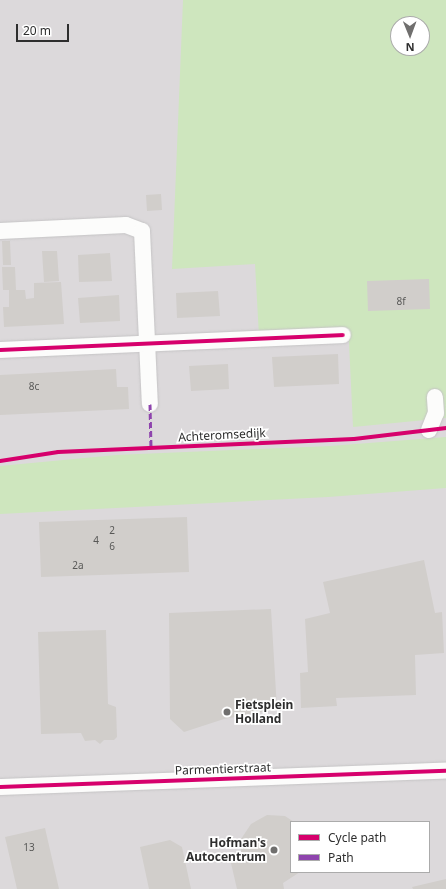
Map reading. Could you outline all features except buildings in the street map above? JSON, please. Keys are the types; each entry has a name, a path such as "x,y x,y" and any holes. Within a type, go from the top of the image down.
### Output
{"street":[{"path":"0,231 126,225 142,231 150,404"},
{"path":"0,350 344,335"},
{"path":"429,430 436,413 435,397"},
{"name":"Parmentierstraat","path":"0,787 446,771"}],"shaded area":[{"path":"0,0 446,0 446,889 0,889"}],"green space":[{"path":"183,0 446,0 446,418 353,427 349,343 346,330 259,336 255,264 172,269"},
{"path":"446,437 446,488 328,497 0,514 0,466 116,455 330,446"}],"marked path":[{"path":"150,404 151,448"}],"cycle path":[{"path":"0,350 343,335"},
{"name":"Achteromsedijk","path":"0,461 58,452 354,439 446,428"},
{"path":"0,787 446,771"}],"place":[{"name":"Fietsplein Holland","path":"227,712"},
{"name":"Hofman's Autocentrum","path":"274,850"}]}
